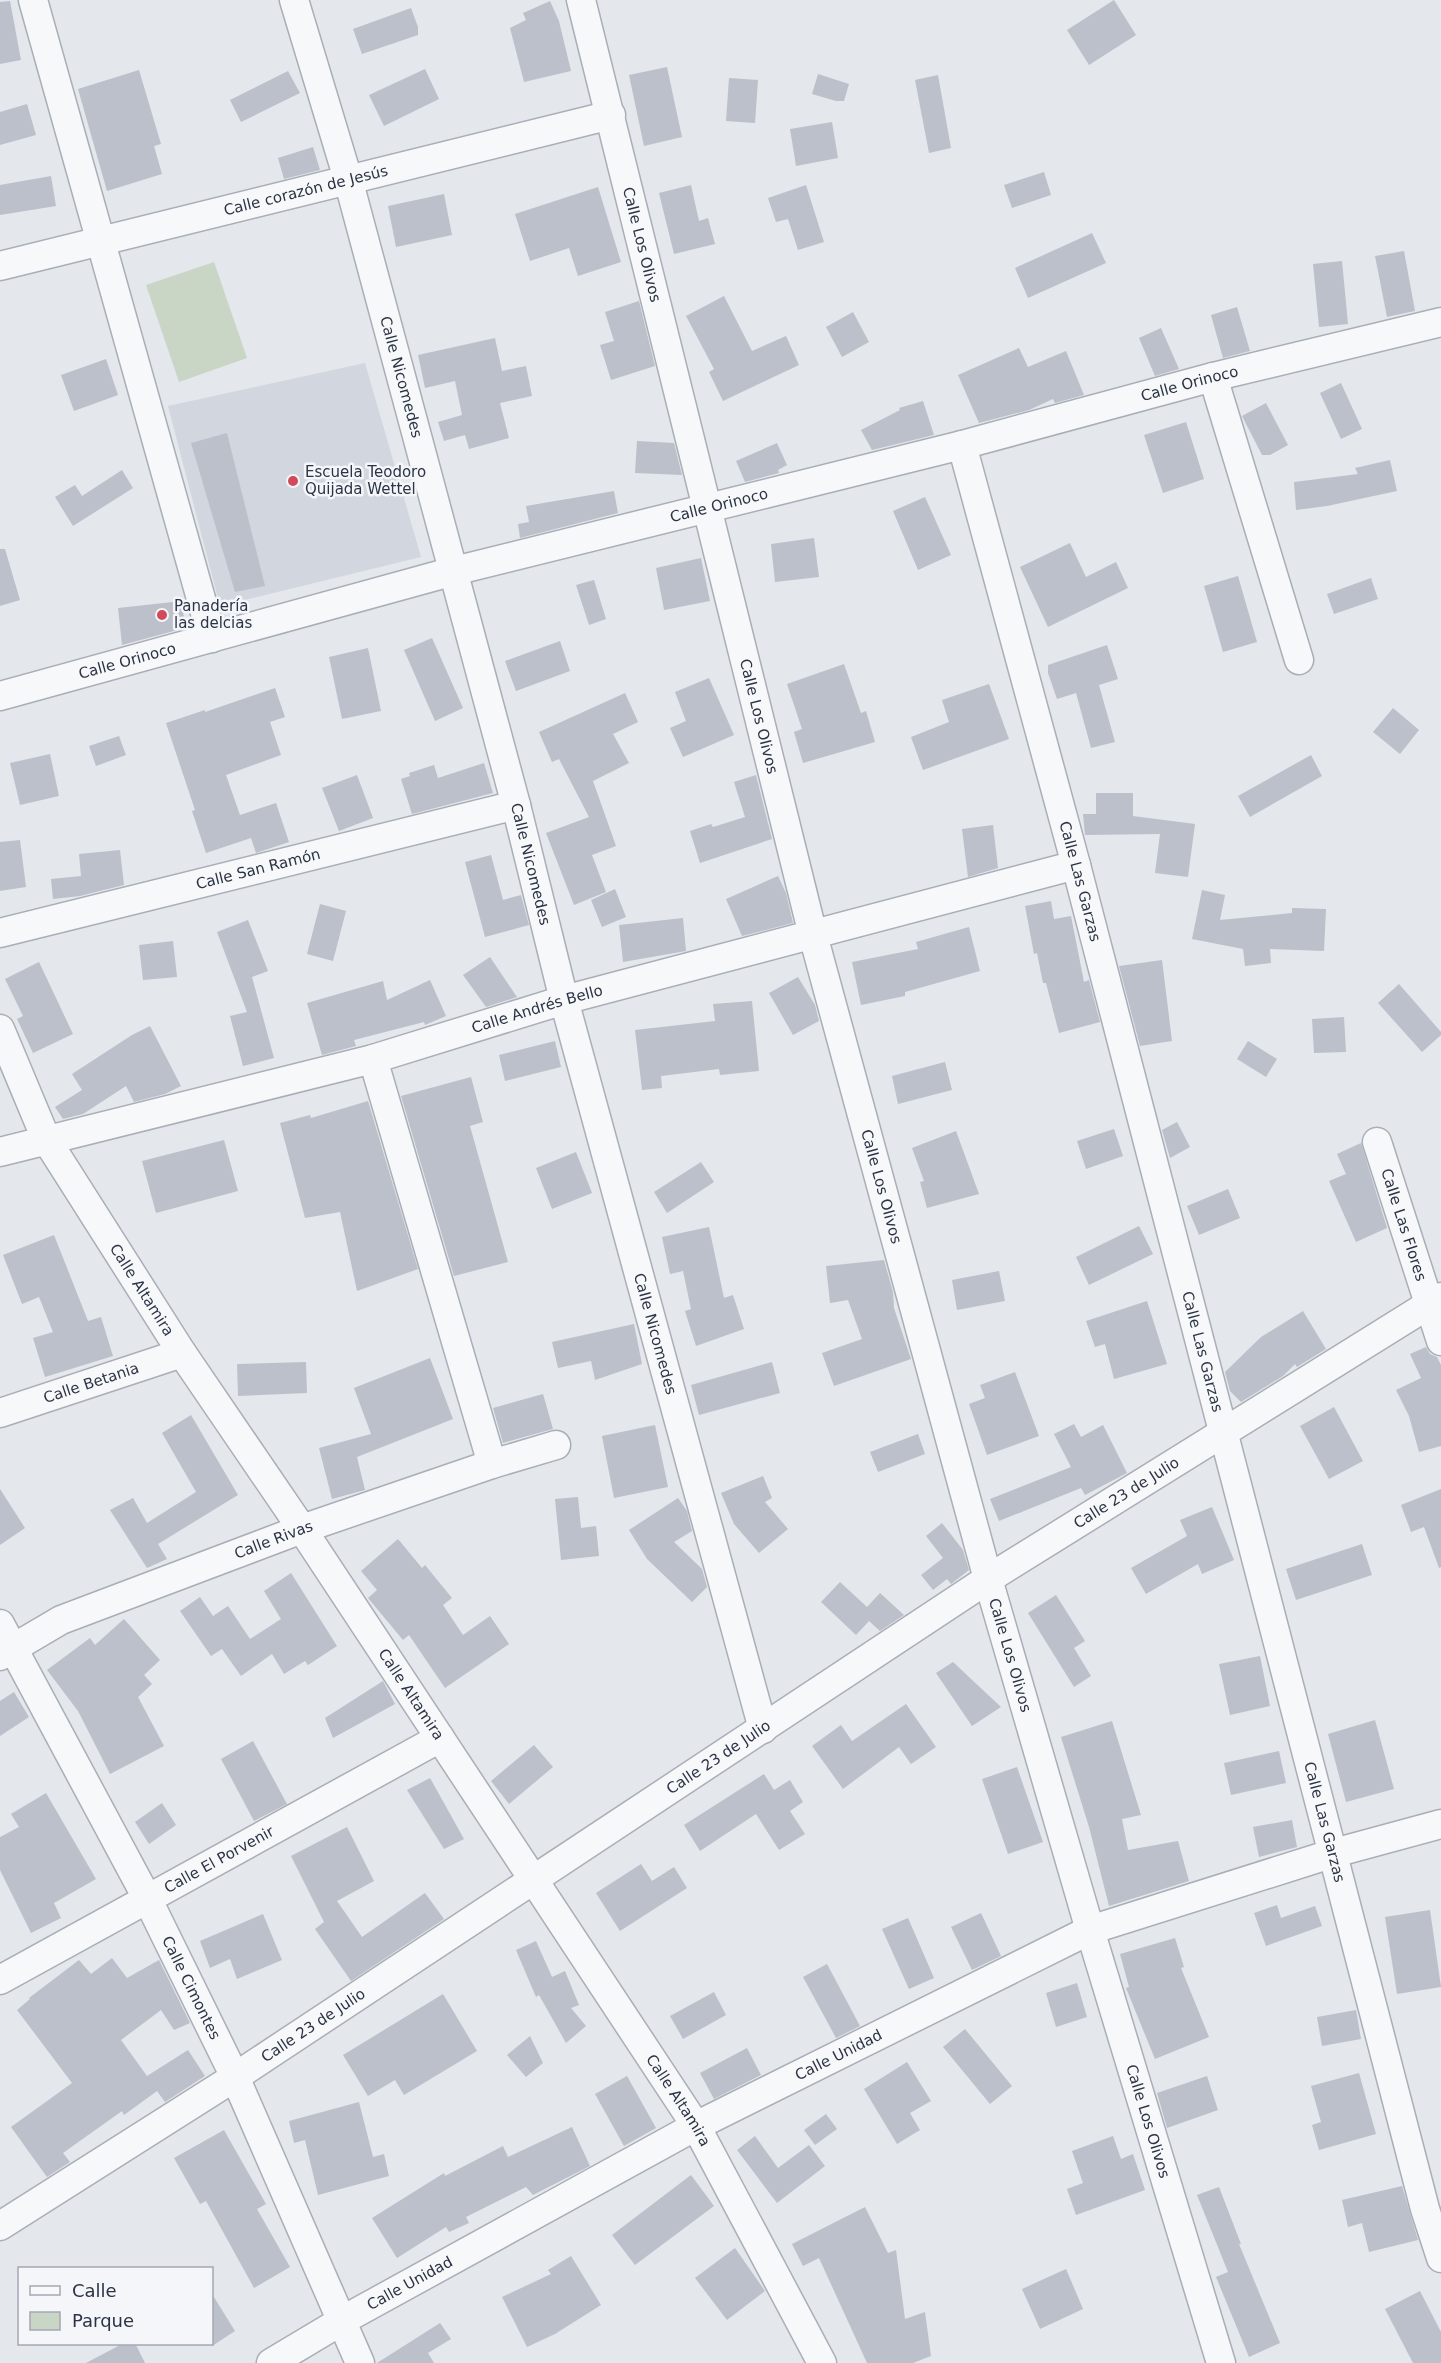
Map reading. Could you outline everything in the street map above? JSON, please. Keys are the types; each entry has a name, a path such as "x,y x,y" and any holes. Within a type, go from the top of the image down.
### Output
{"street":[{"path":"33,0 212,638"},
{"name":"Calle Nicomedes","path":"294,0 348,179 516,805 564,1000 763,1729"},
{"name":"Calle Los Olivos","path":"581,0 813,935 988,1579 1090,1930 1221,2363"},
{"name":"Calle corazón de Jesús","path":"0,266 611,115"},
{"name":"Calle Orinoco","path":"0,696 453,571 708,510 962,445 1213,377 1441,322"},
{"path":"1213,377 1299,660"},
{"name":"Calle Las Garzas","path":"962,445 1076,865 1425,2209 1441,2258"},
{"name":"Calle San Ramón","path":"0,933 516,805"},
{"name":"Calle Andrés Bello","path":"0,1152 373,1059 564,1000 1076,865"},
{"name":"Calle Altamira","path":"0,1029 46,1139 182,1353 302,1529 696,2126 822,2363"},
{"path":"373,1059 492,1464"},
{"name":"Calle Las Flores","path":"1377,1142 1436,1301 1441,1341"},
{"name":"Calle 23 de Julio","path":"0,2226 235,2077 988,1579 1436,1301"},
{"name":"Calle Betania","path":"0,1413 182,1353"},
{"name":"Calle Rivas","path":"4,1643 302,1529 492,1464 556,1445"},
{"name":"Calle Cimontes","path":"4,1643 148,1900 235,2077 360,2363"},
{"name":"Calle El Porvenir","path":"0,1980 440,1738"},
{"name":"Calle Unidad","path":"271,2363 343,2320 696,2126 1090,1930 1334,1853 1441,1824"}],"shaded area":[{"name":"Escuela Teodoro Quijada Wettel","path":"365,363 421,557 220,606 168,406"}],"green space":[{"path":"214,262 247,358 179,382 146,285"}],"building":[{"path":"1114,0 1136,35 1089,65 1067,30"},
{"path":"10,1 21,60 0,64 0,2"},
{"path":"550,1 559,21 571,71 524,82 510,28 526,20 523,13"},
{"path":"411,8 418,27 418,35 362,54 353,29"},
{"path":"667,67 682,137 644,146 629,75"},
{"path":"425,69 439,99 384,126 369,95"},
{"path":"139,70 161,144 154,146 162,174 107,191 78,89"},
{"path":"288,71 300,93 241,122 230,100"},
{"path":"818,74 849,84 844,101 812,94"},
{"path":"938,75 951,148 929,153 915,80"},
{"path":"729,78 758,80 755,123 726,121"},
{"path":"27,104 36,135 0,145 0,112"},
{"path":"832,122 838,158 796,166 790,129"},
{"path":"313,147 320,170 284,179 278,158"},
{"path":"1044,172 1051,195 1012,208 1004,185"},
{"path":"51,176 56,206 0,215 0,185"},
{"path":"691,185 699,221 708,218 715,244 674,254 659,193"},
{"path":"806,185 824,242 798,250 788,219 776,222 768,198"},
{"path":"598,187 621,262 578,276 569,248 530,261 515,214"},
{"path":"444,194 452,235 396,247 388,206"},
{"path":"1092,233 1106,263 1028,298 1015,268"},
{"path":"1404,251 1415,311 1387,317 1375,256"},
{"path":"1342,261 1348,324 1319,327 1313,264"},
{"path":"724,296 752,351 786,336 799,365 723,401 709,372 714,369 686,316"},
{"path":"639,301 655,366 611,380 600,345 614,341 605,312"},
{"path":"1237,307 1250,351 1223,358 1211,315"},
{"path":"853,312 869,342 842,357 826,327"},
{"path":"1161,328 1179,369 1155,376 1139,338"},
{"path":"495,338 502,371 526,366 532,396 500,403 509,438 469,449 465,435 444,441 438,422 462,415 455,381 425,388 418,355"},
{"path":"1019,348 1028,367 1066,351 1084,395 1055,403 1053,399 1029,410 979,423 958,375"},
{"path":"106,359 118,395 74,411 61,375"},
{"path":"1341,383 1362,429 1341,439 1320,393"},
{"path":"923,401 934,435 872,450 861,430 900,410 899,408"},
{"path":"1266,403 1288,445 1270,455 1262,455 1242,416"},
{"path":"1186,422 1204,479 1163,493 1144,435"},
{"path":"227,433 265,586 235,592 191,443"},
{"path":"637,441 674,443 682,475 635,473"},
{"path":"777,443 787,465 778,470 779,473 745,482 736,461"},
{"path":"1390,460 1397,491 1327,506 1296,510 1294,482 1358,474 1355,468"},
{"path":"122,470 133,488 73,526 55,497 75,485 82,496"},
{"path":"614,491 618,513 520,538 518,524 529,522 526,506"},
{"path":"925,497 951,555 918,570 893,511"},
{"path":"814,538 819,577 775,582 771,544"},
{"path":"1070,543 1086,577 1116,562 1128,588 1048,627 1020,567"},
{"path":"0,549 5,549 20,600 0,606"},
{"path":"701,558 710,601 664,610 656,568"},
{"path":"1238,576 1257,642 1223,652 1204,586"},
{"path":"1371,578 1378,599 1334,614 1327,594"},
{"path":"594,580 606,619 589,625 576,585"},
{"path":"182,601 185,628 122,645 118,608"},
{"path":"432,638 463,708 435,721 404,650"},
{"path":"560,641 570,671 516,691 505,661"},
{"path":"1107,645 1118,679 1099,685 1115,742 1091,748 1076,693 1057,699 1048,673 1048,665"},
{"path":"368,648 381,711 342,719 329,657"},
{"path":"844,664 861,713 866,711 875,742 803,763 794,732 802,729 787,684"},
{"path":"709,678 734,735 683,757 670,728 686,721 675,692"},
{"path":"989,684 1009,739 923,770 911,737 949,722 942,700"},
{"path":"275,688 285,717 270,722 281,755 226,775 240,815 276,803 289,842 256,853 251,838 206,853 192,811 195,810 166,723"},
{"path":"625,693 638,722 613,734 629,763 593,781 616,846 592,855 606,892 574,905 546,833 589,817 559,759 552,762 539,732"},
{"path":"1393,708 1419,730 1400,754 1373,732"},
{"path":"119,736 126,755 96,766 89,746"},
{"path":"50,754 59,796 20,805 10,763"},
{"path":"1311,755 1322,776 1250,817 1238,796"},
{"path":"484,763 493,793 412,814 401,779 410,776 409,773 434,765 438,778"},
{"path":"357,775 373,818 339,831 322,788"},
{"path":"756,775 772,839 700,863 690,831 745,817 734,782"},
{"path":"1096,793 1133,793 1133,816 1195,824 1188,877 1155,873 1160,834 1085,835 1083,814 1096,814"},
{"path":"993,825 998,868 968,877 962,829"},
{"path":"20,840 26,887 0,891 0,842"},
{"path":"120,850 124,885 80,896 53,899 51,879 81,876 79,854"},
{"path":"491,855 503,900 521,895 529,925 485,937 465,862"},
{"path":"778,876 786,893 793,923 742,936 726,899"},
{"path":"615,889 626,917 602,927 591,900"},
{"path":"1202,890 1225,895 1220,920 1292,913 1292,908 1326,909 1324,951 1270,949 1271,963 1245,966 1243,949 1192,939"},
{"path":"1051,901 1054,919 1071,916 1084,982 1089,980 1100,1022 1059,1033 1046,983 1043,983 1037,953 1034,954 1025,906"},
{"path":"320,904 346,911 333,961 307,954"},
{"path":"683,918 686,951 623,962 619,925"},
{"path":"248,920 268,971 252,977 274,1058 243,1066 230,1016 247,1012 217,932"},
{"path":"969,927 980,971 905,992 905,996 861,1005 852,962 918,949 916,942"},
{"path":"173,941 177,977 143,980 139,945"},
{"path":"490,957 517,997 486,1007 463,975"},
{"path":"1162,960 1172,1041 1140,1046 1119,966"},
{"path":"39,962 73,1034 33,1053 17,1019 23,1016 5,979"},
{"path":"798,977 815,1005 819,1021 793,1035 769,993"},
{"path":"430,980 446,1016 425,1025 424,1022 354,1040 356,1046 322,1055 307,1003 383,981 387,1000"},
{"path":"1399,984 1441,1032 1441,1035 1422,1052 1378,1003"},
{"path":"752,1001 759,1071 720,1075 719,1069 661,1076 662,1088 642,1090 635,1030 715,1021 713,1004"},
{"path":"1344,1017 1346,1052 1314,1053 1312,1019"},
{"path":"150,1026 181,1086 165,1094 134,1102 126,1086 83,1114 63,1119 55,1107 82,1090 72,1074"},
{"path":"555,1041 561,1067 505,1081 499,1055"},
{"path":"1248,1041 1277,1059 1266,1077 1237,1059"},
{"path":"945,1062 952,1090 898,1104 892,1076"},
{"path":"471,1077 483,1122 470,1126 508,1262 454,1276 401,1096"},
{"path":"368,1101 418,1269 357,1291 340,1212 305,1218 280,1123 310,1115 311,1118"},
{"path":"1177,1122 1190,1147 1170,1158 1162,1130"},
{"path":"1114,1129 1123,1156 1086,1169 1077,1141"},
{"path":"956,1131 979,1194 927,1208 920,1182 924,1181 912,1148"},
{"path":"224,1140 238,1191 156,1213 142,1161"},
{"path":"1361,1143 1387,1228 1356,1242 1329,1181 1346,1174 1337,1154"},
{"path":"576,1152 592,1193 552,1209 536,1168"},
{"path":"701,1162 714,1182 667,1213 654,1192"},
{"path":"1228,1189 1240,1218 1199,1235 1187,1206"},
{"path":"1139,1226 1153,1254 1089,1285 1076,1257"},
{"path":"709,1227 724,1298 733,1295 744,1329 696,1346 685,1311 691,1309 683,1271 670,1274 662,1237"},
{"path":"54,1235 88,1321 101,1317 113,1356 45,1377 33,1338 53,1332 39,1297 22,1304 3,1255"},
{"path":"884,1260 893,1292 894,1308 911,1359 834,1386 822,1353 862,1339 848,1300 830,1303 826,1266"},
{"path":"999,1271 1005,1301 957,1310 952,1280"},
{"path":"1147,1301 1167,1364 1114,1379 1105,1344 1095,1347 1086,1321"},
{"path":"1303,1311 1326,1349 1297,1367 1295,1364 1283,1376 1241,1402 1230,1391 1225,1372 1261,1337"},
{"path":"634,1324 642,1364 595,1380 591,1361 558,1368 552,1342"},
{"path":"1426,1347 1430,1354 1437,1357 1441,1365 1441,1446 1419,1452 1409,1416 1396,1390 1421,1378 1410,1354"},
{"path":"430,1358 453,1419 357,1457 365,1490 332,1499 319,1448 371,1434 354,1388"},
{"path":"306,1362 307,1393 238,1396 237,1364"},
{"path":"772,1362 780,1393 699,1415 691,1385"},
{"path":"1015,1372 1039,1436 987,1455 969,1404 985,1398 980,1385"},
{"path":"543,1394 553,1429 503,1443 493,1408"},
{"path":"1334,1407 1363,1461 1329,1479 1300,1426"},
{"path":"191,1415 238,1495 158,1544 167,1559 147,1568 110,1510 133,1498 147,1523 196,1492 162,1433"},
{"path":"1074,1424 1081,1437 1103,1425 1127,1473 1085,1495 1081,1488 999,1521 990,1499 1071,1467 1054,1434"},
{"path":"655,1425 668,1487 614,1498 602,1436"},
{"path":"918,1434 925,1454 878,1472 870,1452"},
{"path":"763,1476 772,1498 765,1502 788,1529 759,1553 734,1524 721,1493"},
{"path":"0,1489 25,1528 0,1545"},
{"path":"1441,1489 1441,1567 1439,1568 1424,1527 1411,1532 1401,1505"},
{"path":"578,1497 581,1528 596,1526 599,1556 561,1560 555,1499"},
{"path":"678,1498 687,1511 692,1531 674,1542 702,1569 707,1587 692,1602 647,1559 629,1530"},
{"path":"1212,1507 1234,1560 1202,1574 1198,1564 1146,1594 1131,1568 1187,1536 1180,1520"},
{"path":"942,1523 963,1550 969,1570 951,1584 947,1579 933,1590 921,1575 943,1558 926,1536"},
{"path":"398,1539 422,1568 425,1565 452,1598 443,1605 463,1635 490,1616 509,1644 445,1688 409,1635 403,1640 368,1598 377,1590 361,1571"},
{"path":"1362,1544 1372,1575 1296,1600 1286,1569"},
{"path":"291,1573 337,1646 308,1665 305,1661 284,1674 272,1654 241,1676 222,1649 211,1656 180,1611 200,1597 213,1616 228,1606 250,1639 281,1619 264,1591"},
{"path":"840,1582 867,1607 880,1593 904,1615 880,1631 869,1621 856,1635 821,1602"},
{"path":"1056,1595 1085,1641 1074,1648 1091,1676 1074,1687 1028,1613"},
{"path":"124,1619 160,1660 144,1675 152,1684 138,1697 164,1746 110,1774 78,1711 47,1670 90,1638 95,1645"},
{"path":"1260,1656 1270,1706 1230,1715 1219,1664"},
{"path":"953,1662 1001,1707 972,1726 936,1673"},
{"path":"383,1681 395,1704 333,1738 325,1718"},
{"path":"14,1692 29,1717 0,1736 0,1701"},
{"path":"906,1704 936,1747 911,1764 899,1747 843,1789 812,1746 841,1725 852,1741"},
{"path":"1375,1720 1394,1789 1346,1802 1328,1734"},
{"path":"1112,1721 1141,1815 1122,1819 1128,1850 1178,1841 1189,1881 1109,1906 1089,1827 1061,1737"},
{"path":"253,1741 287,1804 254,1821 221,1759"},
{"path":"534,1745 553,1767 509,1804 491,1781"},
{"path":"1279,1751 1286,1783 1231,1795 1224,1763"},
{"path":"1017,1767 1043,1842 1008,1854 982,1779"},
{"path":"764,1774 774,1790 790,1780 803,1802 790,1811 805,1834 779,1850 756,1814 700,1851 684,1825"},
{"path":"430,1778 464,1839 444,1849 407,1790"},
{"path":"46,1793 96,1879 54,1903 61,1918 31,1933 0,1870 0,1837 19,1827 11,1814"},
{"path":"162,1803 176,1825 149,1844 135,1822"},
{"path":"1292,1820 1297,1847 1259,1857 1253,1827"},
{"path":"347,1827 374,1881 337,1901 362,1937 425,1893 444,1919 351,1981 315,1929 324,1922 291,1856"},
{"path":"641,1864 652,1881 674,1867 687,1888 620,1931 596,1893"},
{"path":"1277,1905 1281,1918 1315,1906 1322,1926 1266,1946 1254,1913"},
{"path":"1430,1910 1441,1987 1397,1994 1385,1917"},
{"path":"981,1913 1001,1956 972,1970 951,1927"},
{"path":"263,1914 282,1960 237,1979 230,1959 210,1968 200,1941"},
{"path":"908,1918 934,1978 909,1989 882,1929"},
{"path":"1175,1938 1184,1967 1181,1968 1209,2037 1155,2059 1126,1988 1129,1987 1120,1954"},
{"path":"536,1941 552,1977 565,1971 579,2005 571,2008 586,2026 566,2043 539,1995 536,1997 516,1950"},
{"path":"112,1958 127,1978 159,1960 190,2023 174,2030 161,2010 121,2040 147,2076 188,2050 205,2076 165,2102 157,2091 124,2115 122,2111 63,2153 70,2162 47,2177 11,2127 72,2083 17,2010 29,1998 79,1960 91,1974"},
{"path":"827,1964 860,2026 836,2038 803,1977"},
{"path":"1077,1983 1087,2017 1056,2027 1046,1993"},
{"path":"714,1992 726,2015 683,2039 670,2016"},
{"path":"443,1994 477,2051 404,2095 395,2080 368,2096 343,2055"},
{"path":"1356,2010 1361,2039 1322,2046 1317,2017"},
{"path":"965,2029 1012,2086 990,2104 943,2047"},
{"path":"530,2036 543,2063 526,2077 507,2055"},
{"path":"747,2048 761,2075 714,2099 700,2073"},
{"path":"907,2062 931,2101 910,2113 920,2130 897,2144 864,2089"},
{"path":"1359,2073 1376,2134 1319,2150 1312,2125 1321,2122 1311,2086"},
{"path":"627,2076 656,2128 624,2146 595,2094"},
{"path":"1207,2076 1218,2110 1167,2128 1157,2093"},
{"path":"359,2102 373,2157 384,2154 389,2176 318,2195 305,2140 294,2143 289,2121"},
{"path":"826,2114 837,2129 815,2145 804,2130"},
{"path":"572,2127 590,2166 533,2195 526,2187 466,2217 469,2223 449,2232 446,2227 397,2258 372,2218 444,2173 445,2176 503,2146 508,2157"},
{"path":"224,2130 266,2204 257,2209 290,2267 254,2288 206,2201 200,2204 174,2158"},
{"path":"755,2136 778,2168 809,2145 825,2166 777,2203 737,2150"},
{"path":"1113,2136 1121,2159 1133,2154 1145,2190 1076,2215 1067,2189 1083,2183 1072,2151"},
{"path":"691,2175 714,2206 635,2265 612,2235"},
{"path":"1402,2186 1418,2240 1369,2252 1362,2223 1348,2227 1342,2200"},
{"path":"1219,2187 1241,2244 1239,2244 1280,2343 1249,2357 1216,2277 1228,2272 1197,2195"},
{"path":"865,2207 888,2253 896,2250 905,2319 925,2312 931,2356 913,2363 867,2363 819,2258 803,2266 792,2244"},
{"path":"735,2248 765,2291 727,2320 695,2278"},
{"path":"571,2256 601,2305 555,2334 527,2347 502,2297 551,2274 548,2270"},
{"path":"1066,2269 1083,2309 1040,2329 1022,2289"},
{"path":"1420,2291 1441,2332 1441,2363 1413,2363 1385,2309"},
{"path":"213,2296 235,2331 213,2345"},
{"path":"440,2323 451,2339 428,2353 434,2363 377,2363"},
{"path":"120,2345 136,2345 145,2363 86,2363"}],"place":[{"name":"Escuela Teodoro Quijada Wettel","path":"293,481"},
{"name":"Panadería las delcias","path":"162,615"}]}
